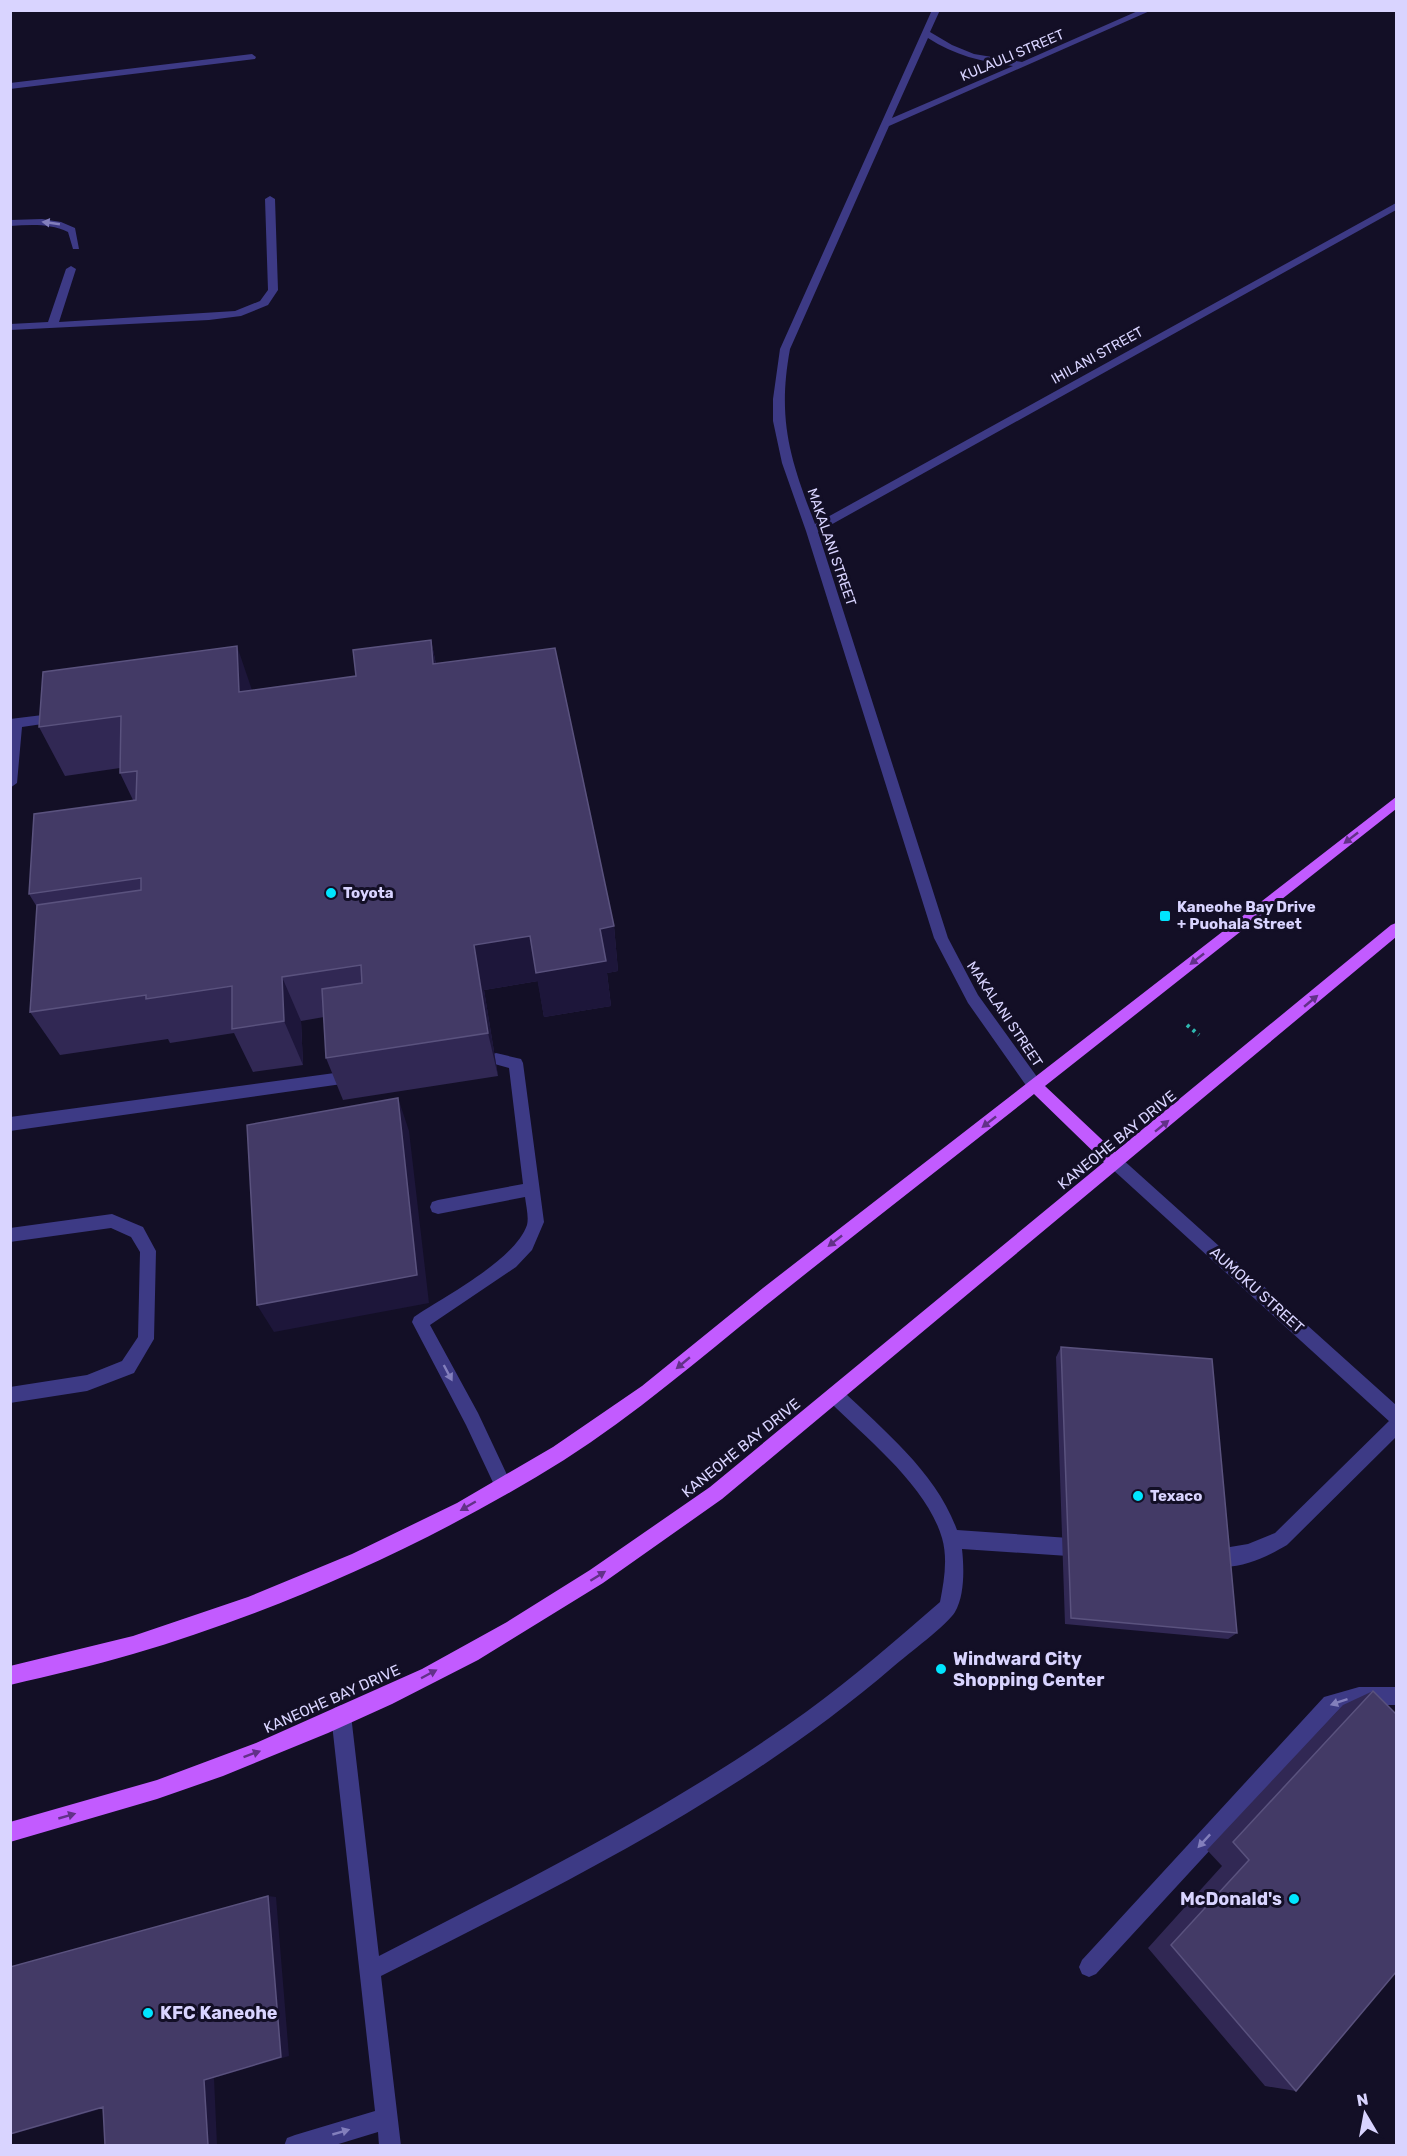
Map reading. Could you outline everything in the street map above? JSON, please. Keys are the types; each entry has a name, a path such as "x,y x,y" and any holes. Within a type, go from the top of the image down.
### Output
{"main road":[{"path":"10,1676 133,1645 248,1606 358,1560 463,1509 559,1453 648,1392 769,1293 1396,802"},
{"name":"KANEOHE BAY DRIVE","path":"10,1832 125,1800 259,1752 386,1696 505,1634 616,1566 716,1493 1396,929"},
{"path":"1035,1086 1116,1163"}],"street":[{"name":"MAKALANI STREET","path":"936,10 785,349 778,378 776,409 780,439 812,531 941,938 973,999 1035,1086"},
{"name":"KULAULI STREET","path":"886,123 1148,10"},
{"path":"926,33 946,47 961,52 992,61 1024,64"},
{"path":"10,86 252,57"},
{"path":"10,327 210,317 237,314 264,303 273,290 270,199"},
{"name":"IHILANI STREET","path":"812,531 1396,206"},
{"path":"10,223 44,221 63,225 72,230 76,247"},
{"path":"52,326 71,269"},
{"path":"10,783 13,723 75,716"},
{"path":"496,1059 516,1063 536,1222 526,1245 510,1262 420,1322 472,1419 503,1485"},
{"path":"10,1124 342,1078"},
{"name":"AUMOKU STREET","path":"1116,1163 1396,1416"},
{"path":"438,1207 532,1189"},
{"path":"10,1235 112,1221 137,1232 148,1251 146,1339 128,1367 87,1383 10,1395"},
{"path":"370,1971 556,1876 679,1807 812,1720 948,1607 953,1584 951,1539 941,1513 928,1490 835,1395"},
{"path":"1192,1556 1239,1556 1261,1550 1281,1539 1396,1426"},
{"path":"951,1539 1100,1549"},
{"path":"1089,1967 1331,1704 1359,1696 1396,1696"},
{"path":"341,1715 390,2145"},
{"path":"296,2145 387,2118"}],"path":[{"path":"1187,1025 1199,1035"}],"building":[{"name":"Toyota","path":"431,640 433,664 555,648 614,926 600,929 606,961 536,973 530,936 474,945 488,1033 326,1058 322,989 362,983 361,965 282,977 284,1021 232,1029 232,986 146,999 146,995 30,1012 37,905 141,890 141,878 29,894 34,814 136,800 137,771 120,773 121,716 39,727 43,672 237,646 239,692 356,676 353,650"},
{"path":"398,1098 417,1275 257,1305 247,1125"},
{"name":"Texaco","path":"1061,1347 1212,1359 1237,1633 1071,1618"},
{"name":"McDonald's","path":"1373,1691 1396,1714 1396,1972 1296,2091 1171,1945 1249,1860 1233,1842"},
{"name":"KFC Kaneohe","path":"268,1896 281,2057 204,2080 208,2145 105,2145 103,2107 10,2134 10,1967"}],"place":[{"name":"Toyota","path":"331,893"},
{"name":"Kaneohe Bay Drive + Puohala Street","path":"1165,916"},
{"name":"Texaco","path":"1138,1496"},
{"name":"Windward City Shopping Center","path":"941,1669"},
{"name":"McDonald's","path":"1294,1899"},
{"name":"KFC Kaneohe","path":"148,2013"}]}
